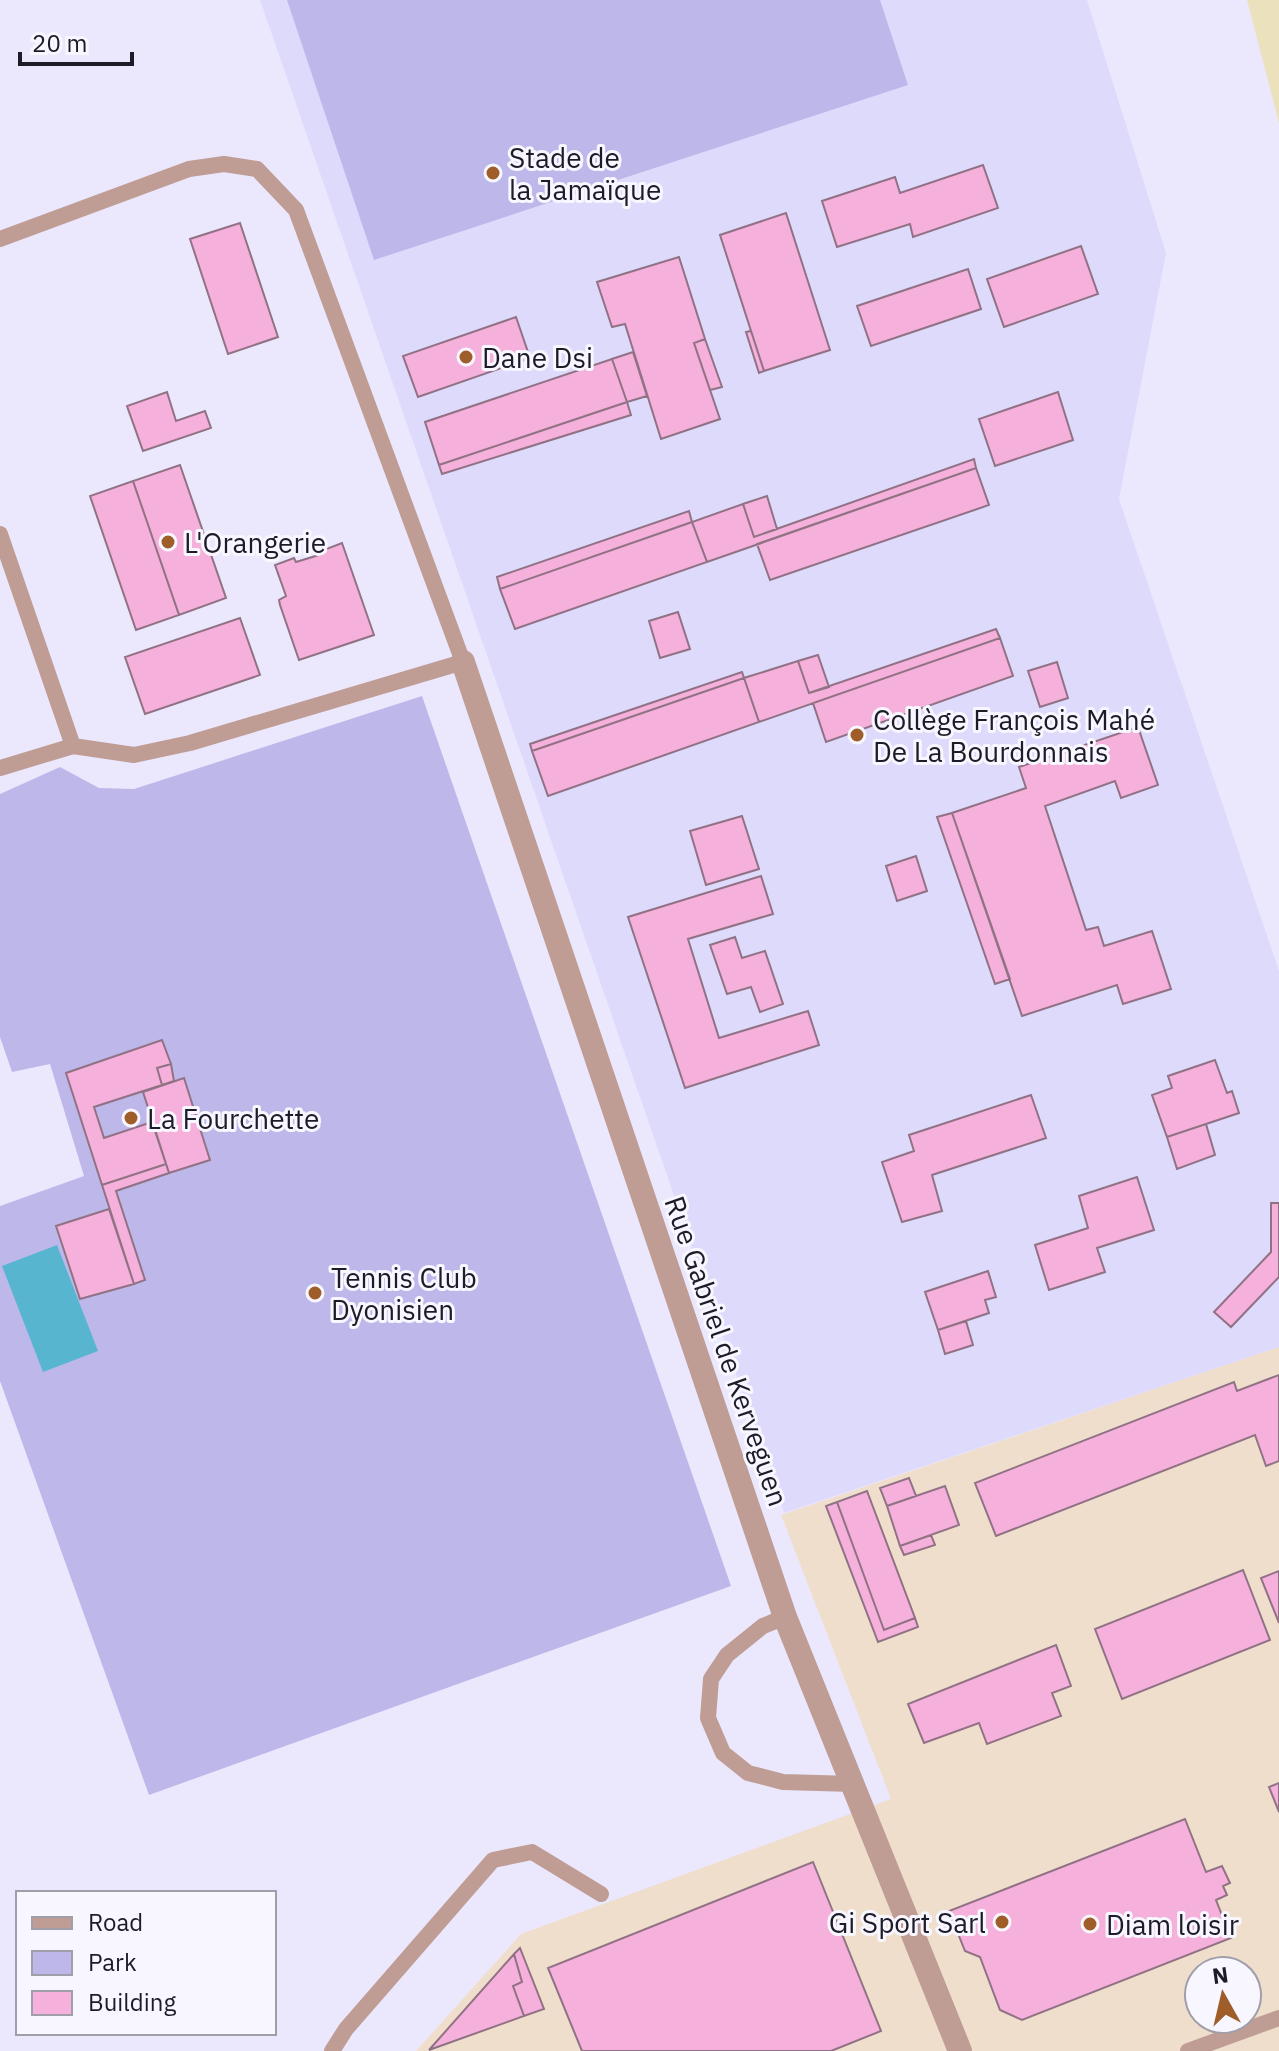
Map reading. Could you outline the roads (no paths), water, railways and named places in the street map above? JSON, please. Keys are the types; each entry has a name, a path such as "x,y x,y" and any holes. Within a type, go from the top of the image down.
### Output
{"street":[{"name":"Rue Gabriel de Kerveguen","path":"463,662 785,1617 960,2051"}],"lane":[{"path":"0,239 189,169 224,164 257,169 296,210 463,662 176,746 134,755 73,746 0,768"},
{"path":"0,534 73,746"},
{"path":"785,1617 763,1626 727,1655 711,1679 708,1718 723,1753 748,1773 783,1782 853,1784"},
{"path":"332,2051 346,2029 493,1860 532,1852 601,1894"},
{"path":"1188,2051 1279,2018"}],"water":[{"path":"57,1245 98,1351 43,1372 2,1266"}],"place":[{"name":"Stade de la Jamaïque","path":"493,173"},
{"name":"Dane Dsi","path":"466,357"},
{"name":"L'Orangerie","path":"168,542"},
{"name":"Collège François Mahé De La Bourdonnais","path":"857,735"},
{"name":"La Fourchette","path":"131,1118"},
{"name":"Tennis Club Dyonisien","path":"315,1293"},
{"name":"Gi Sport Sarl","path":"1002,1922"},
{"name":"Diam loisir","path":"1090,1924"}]}
